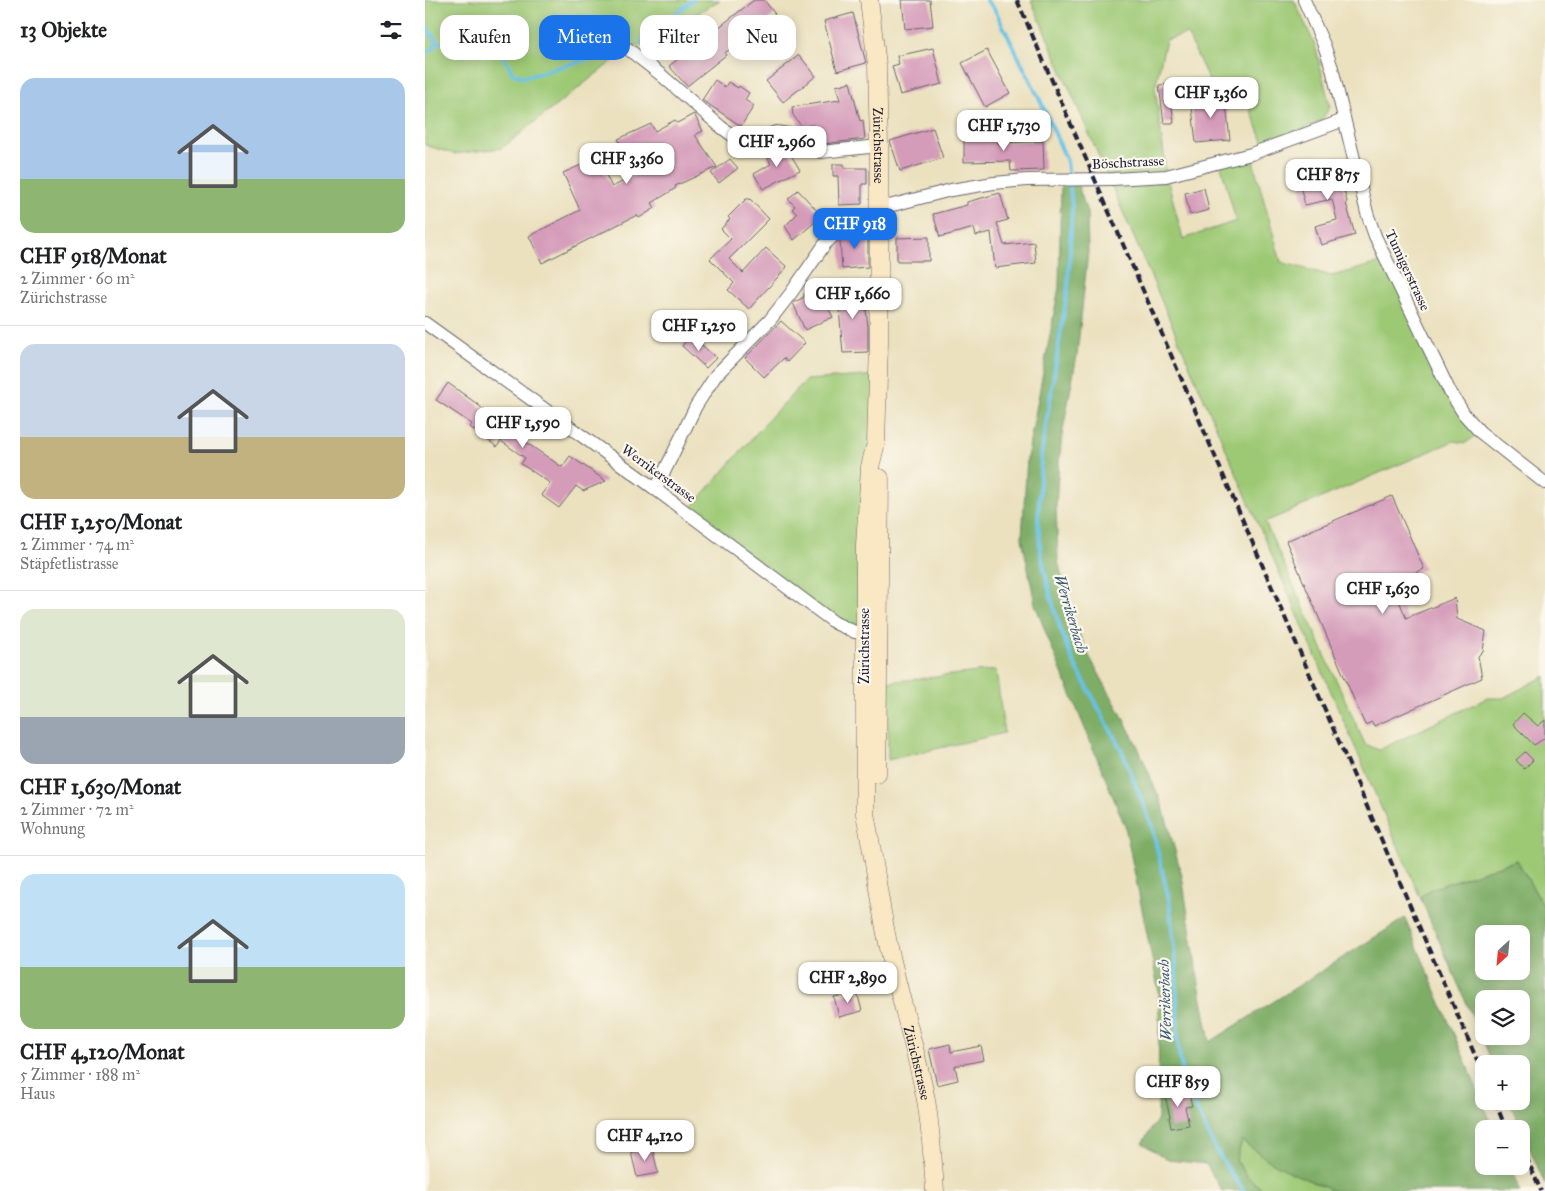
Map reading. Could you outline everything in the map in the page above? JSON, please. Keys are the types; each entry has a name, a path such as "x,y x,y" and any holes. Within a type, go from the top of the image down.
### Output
{"main road":[{"name":"Zürichstrasse","path":"869,0 877,65 879,146 879,333 876,443 880,459 871,636 877,813 873,850 878,897 925,1100 933,1149 935,1191"}],"street":[{"name":"Tumigerstrasse","path":"1304,0 1325,44 1367,213 1375,236 1449,390 1463,414 1480,432 1545,483"},
{"path":"630,51 714,121 740,140 752,142 776,132 792,135 811,149 821,152 879,146"},
{"name":"Böschstrasse","path":"656,489 696,406 716,376 769,320 791,294 825,244 845,225 871,216 889,206 951,190 994,183 1027,180 1166,176 1251,154 1343,120"},
{"name":"Werrikerstrasse","path":"425,323 656,489 835,623 855,632 871,636"}],"green space":[{"path":"425,0 720,0 695,15 640,15 640,45 630,48 630,15 539,15 539,60 614,60 502,148 454,154 425,145"},
{"path":"1031,0 1294,0 1315,45 1330,107 1321,121 1265,146 1245,96 1212,87 1187,34 1166,40 1155,87 1166,170 1113,179 1117,185 1168,182 1183,239 1236,221 1220,162 1251,154 1281,262 1332,276 1386,261 1449,390 1480,432 1466,443 1454,441 1265,522 1365,744 1379,750 1487,698 1503,698 1545,676 1545,909 1517,860 1431,889 1420,897"},
{"path":"1061,179 1076,179 1087,212 1088,252 1077,355 1062,435 1058,473 1056,506 1058,561 1076,627 1088,654 1138,747 1163,807 1182,876 1210,1042 1405,918 1475,1084 1475,1110 1486,1110 1490,1120 1475,1120 1475,1175 1514,1175 1520,1191 1334,1191 1271,1162 1242,1141 1236,1160 1248,1177 1264,1191 1222,1191 1206,1164 1168,1160 1142,1143 1158,1119 1159,993 1125,826 1035,604 1022,538 1027,458 1059,287"},
{"path":"879,375 864,635 855,632 687,513 768,420 806,380"},
{"path":"996,670 1004,733 888,760 888,682"},
{"path":"1517,860 1545,909 1545,1184 1530,1149 1530,1120 1517,1120 1513,1110 1530,1110 1530,1055 1489,1055 1485,1045 1530,1045 1530,990 1475,990 1475,1023 1420,897 1431,889"},
{"path":"1242,1141 1286,1169 1334,1191 1264,1191 1248,1177 1236,1160"}],"building":[{"path":"754,0 764,0 775,14 774,15 735,15"},
{"path":"902,0 930,0 933,26 905,29"},
{"path":"853,13 866,63 837,71 824,21"},
{"path":"728,20 728,51 725,53 726,55 687,86 669,66 677,60 718,60 718,28"},
{"path":"933,48 942,84 900,95 892,66 899,64 897,56"},
{"path":"987,50 1010,93 985,107 962,63"},
{"path":"799,55 816,76 783,102 766,81 793,60 796,60"},
{"path":"715,80 725,87 728,82 738,88 739,86 749,93 745,100 754,106 741,126 702,100"},
{"path":"850,82 860,121 863,120 865,139 823,144 822,138 815,140 813,125 802,127 793,115 792,107 840,100 836,86"},
{"path":"1169,84 1174,123 1164,123 1159,85"},
{"path":"1225,95 1230,140 1196,143 1191,98"},
{"path":"694,114 703,131 695,135 717,167 675,186 676,188 652,203 655,208 639,218 637,215 542,263 529,236 580,210 563,173 597,158 612,187 638,174 618,139 651,124 655,131 675,120 677,123"},
{"path":"933,128 943,158 900,171 890,141"},
{"path":"998,132 998,143 1043,141 1044,170 1011,171 1010,161 964,162 964,133"},
{"path":"785,145 800,170 763,189 754,174 771,164 767,156"},
{"path":"730,159 738,168 719,183 711,173"},
{"path":"1337,163 1355,235 1321,245 1315,226 1337,220 1332,199 1305,205 1297,173"},
{"path":"833,164 844,164 844,168 867,168 867,184 862,184 862,204 839,205 838,176 833,176"},
{"path":"1204,188 1209,210 1190,215 1185,193"},
{"path":"798,190 822,216 794,240 785,226 797,214 792,209 795,206 788,199"},
{"path":"1000,193 1008,220 997,223 1004,245 1034,242 1036,263 995,268 991,232 976,236 974,228 940,237 933,214 967,205 967,202"},
{"path":"746,199 750,199 769,219 729,259 743,273 766,248 787,267 749,309 728,290 734,283 710,259 731,239 721,229 730,219 728,217"},
{"path":"868,231 868,267 842,269 840,241 848,233"},
{"path":"929,237 929,261 897,261 897,238"},
{"path":"849,286 850,291 864,290 868,327 868,352 843,353 837,287"},
{"path":"814,290 824,300 833,317 805,330 793,303 804,297 804,294"},
{"path":"781,321 805,343 787,362 784,358 764,377 745,358"},
{"path":"691,335 716,358 706,368 682,346"},
{"path":"448,383 509,431 562,467 570,456 606,481 583,491 576,486 559,508 541,495 550,483 521,464 525,458 501,441 497,447 470,427 472,424 436,400"},
{"path":"1392,496 1424,569 1392,583 1406,618 1455,598 1457,619 1486,631 1483,651 1478,656 1482,678 1374,726 1372,722 1365,725 1286,541"},
{"path":"1523,713 1538,726 1545,720 1545,738 1534,745 1513,724"},
{"path":"1525,752 1533,760 1524,769 1516,760"},
{"path":"857,992 862,1011 839,1017 834,997"},
{"path":"950,1044 951,1052 981,1046 984,1060 955,1066 958,1080 937,1085 929,1049"},
{"path":"1188,1090 1192,1106 1185,1107 1189,1125 1171,1128 1165,1096"},
{"path":"652,1147 658,1173 637,1177 631,1152"}],"waterway":[{"path":"674,15 693,0"},
{"name":"Werrikerbach","path":"986,0 995,10 1041,102 1067,161 1072,207 1068,287 1041,455 1038,523 1041,555 1060,628 1073,661 1122,751 1151,823 1169,900 1176,965 1178,1046 1183,1074 1211,1140 1226,1166 1244,1191"},
{"path":"425,25 437,42 492,44 501,51 513,74 525,77 585,60"},
{"path":"425,53 434,48 437,42"}],"railway":[{"path":"1017,0 1475,1055"},
{"path":"1499,1110 1502,1120"},
{"path":"1530,1166 1541,1191"}]}
